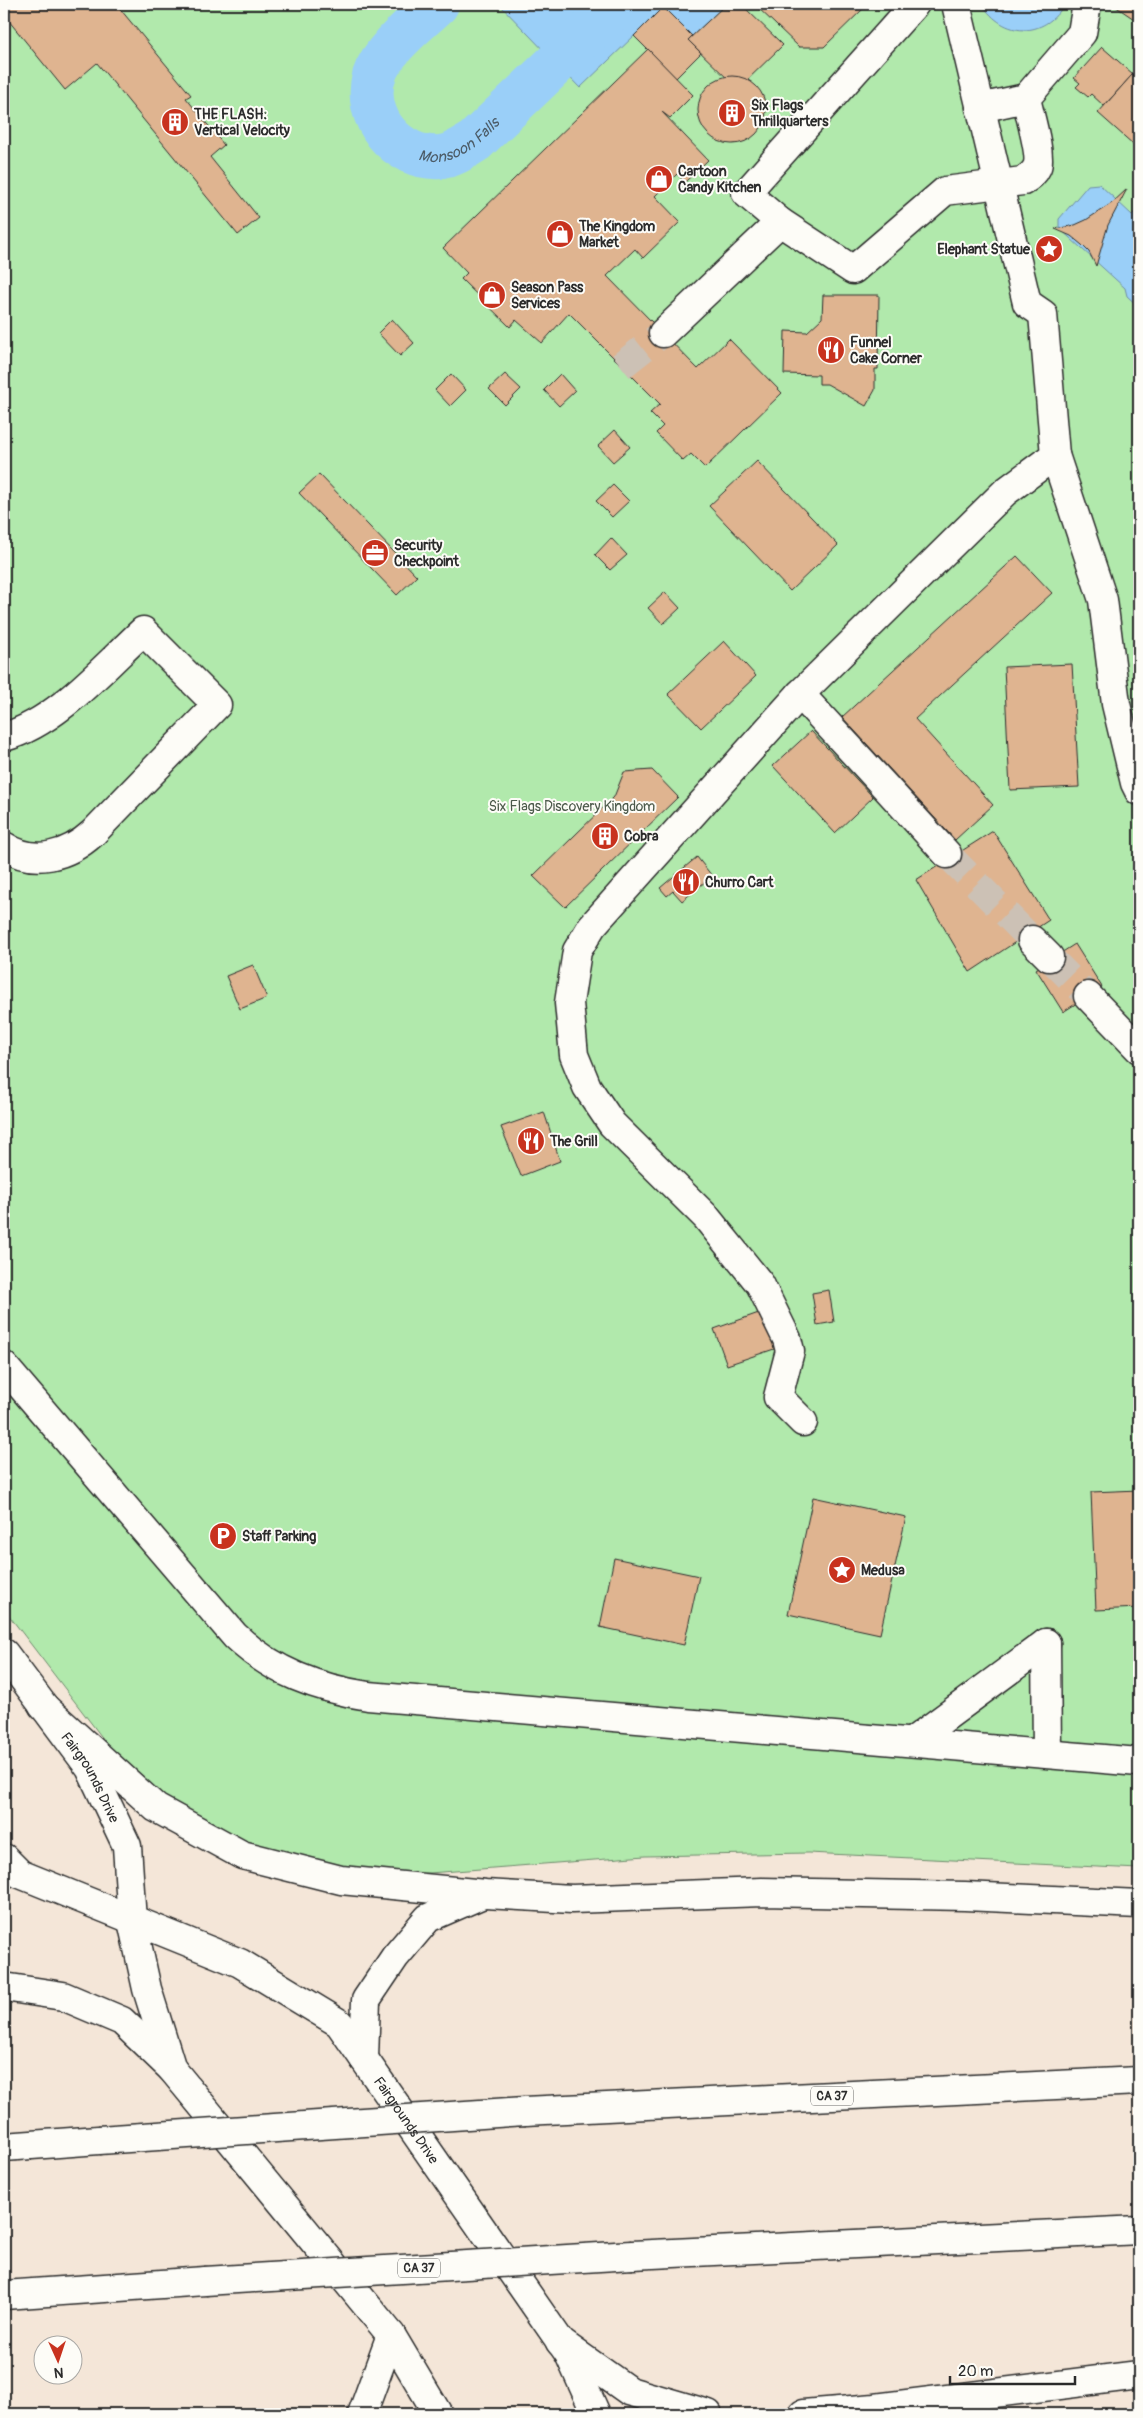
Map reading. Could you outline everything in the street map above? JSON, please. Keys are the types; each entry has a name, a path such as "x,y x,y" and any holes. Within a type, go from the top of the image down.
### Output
{"main road":[{"path":"915,4 746,193 780,222 853,270 945,191 1023,181 1031,176 1038,166 1037,151 1026,98"},
{"path":"956,4 1027,303 1042,314 1055,455 1104,600 1116,704 1135,783 1139,791"},
{"path":"980,108 1026,98 1082,33 1087,4"},
{"path":"663,333 780,222"},
{"path":"803,1422 778,1397 790,1351 787,1339 760,1284 706,1218 612,1124 587,1087 574,1056 569,1003 577,951 592,926 800,694 1005,492 1055,455"},
{"path":"4,737 16,734 44,718 72,697 143,631 217,705 93,833 71,850 51,857 34,857 11,851 4,846"},
{"path":"800,694 947,854"},
{"path":"1088,996 1139,1048"},
{"path":"4,1366 235,1636 253,1653 270,1664 305,1681 334,1690 368,1696 913,1741 1139,1762"},
{"path":"913,1741 1046,1644 1047,1753"},
{"name":"Fairgrounds Drive","path":"4,1654 90,1768 127,1846 132,1920 147,1989 172,2069 391,2336 438,2414"},
{"path":"43,1706 156,1808 242,1854 340,1880 484,1894 572,1899 762,1892 860,1893 1139,1904"},
{"name":"Fairgrounds Drive","path":"4,1858 20,1874 240,1963 339,2023 569,2354 596,2414"},
{"path":"364,2059 366,2000 395,1957 428,1918 484,1894"},
{"path":"4,1987 63,1996 122,2021 172,2069"},
{"name":"CA 37","path":"4,2147 525,2111 1139,2081"},
{"name":"CA 37","path":"4,2295 632,2255 1139,2230"},
{"path":"362,2414 391,2336"},
{"path":"560,2342 629,2391 708,2414"},
{"path":"803,2414 871,2411 1139,2375"}],"green space":[{"name":"Six Flags Discovery Kingdom","path":"4,4 1139,4 1139,1869 808,1853 645,1856 341,1880 156,1808 4,1609"}],"water":[{"path":"501,4 726,4 692,36 663,8 580,88"},
{"path":"982,4 1065,4 1046,24 1024,30 1012,28 1001,23"},
{"path":"1099,184 1132,215 1139,208 1139,307 1127,296 1125,288 1059,228 1059,219 1088,185"}],"building":[{"name":"THE FLASH: Vertical Velocity","path":"4,4 116,4 191,95 186,98 224,145 210,157 259,218 238,235 97,63 65,90 4,15"},
{"path":"726,4 741,4 783,45 738,89 688,40"},
{"path":"754,4 868,4 824,47 799,47"},
{"path":"1112,4 1139,4 1139,54 1137,21"},
{"path":"663,7 692,36 688,40 701,53 676,78 634,36"},
{"path":"1102,47 1133,74 1104,106 1091,94 1088,97 1076,87 1080,83 1074,78"},
{"path":"648,49 693,95 670,118 662,112 708,160 685,182 677,174 655,196 680,222 643,258 635,249 607,276 698,369 729,339 782,393 705,468 691,454 683,461 656,433 663,426 650,413 660,404 569,313 542,343 516,320 510,327 461,279 467,273 443,248"},
{"path":"1139,67 1139,139 1134,145 1098,113"},
{"name":"Six Flags Thrillquarters","path":"725,76 739,76 751,81 761,91 766,103 766,117 761,129 751,139 739,144 725,144 713,139 703,129 698,117 698,103 703,91 713,81"},
{"path":"1127,189 1108,225 1096,266 1089,252 1082,245 1071,236 1055,229 1075,225 1086,220 1112,203"},
{"name":"Funnel Cake Corner","path":"823,295 879,295 878,369 875,369 875,390 866,406 827,384 819,384 819,375 784,374 785,331 807,332 822,318"},
{"path":"392,319 414,343 400,356 378,333"},
{"path":"451,374 466,390 450,406 435,390"},
{"path":"505,374 521,389 505,405 489,389"},
{"path":"560,374 575,391 559,406 544,390"},
{"path":"615,430 630,447 613,462 598,446"},
{"path":"757,461 838,545 790,591 709,506"},
{"name":"Security Checkpoint","path":"319,474 417,576 397,595 299,493"},
{"path":"613,485 629,501 612,517 596,501"},
{"path":"611,538 627,555 610,570 595,555"},
{"path":"1017,556 1052,593 915,719 993,805 955,840 842,717"},
{"path":"665,592 680,608 663,624 648,608"},
{"path":"724,641 756,676 701,728 668,694"},
{"path":"1072,664 1079,787 1010,790 1004,667"},
{"path":"811,731 873,797 835,833 773,766"},
{"name":"Cobra","path":"652,770 678,797 565,907 533,876 614,797 624,772"},
{"path":"993,831 1049,920 970,972 916,880"},
{"name":"Churro Cart","path":"697,857 712,876 682,901 673,891 667,896 660,888"},
{"path":"1075,944 1102,987 1063,1012 1036,969"},
{"path":"253,965 267,998 240,1009 226,976"},
{"name":"The Grill","path":"544,1112 560,1161 521,1176 501,1127"},
{"path":"829,1290 834,1322 817,1325 812,1293"},
{"path":"767,1310 780,1347 727,1365 714,1329"},
{"path":"1139,1490 1139,1608 1096,1610 1091,1492"},
{"path":"813,1497 906,1517 880,1634 788,1614"},
{"path":"614,1558 699,1576 684,1645 600,1627"}],"waterway":[{"name":"Monsoon Falls","path":"437,4 401,37 385,56 374,76 372,91 373,106 378,120 386,133 397,144 424,156 440,157 463,149 475,141 618,4"}],"tunnel":[{"path":"621,366 663,333"},
{"path":"947,854 1032,940"},
{"path":"1049,957 1088,996"}],"place":[{"name":"Six Flags Thrillquarters","path":"732,113"},
{"name":"THE FLASH: Vertical Velocity","path":"175,122"},
{"name":"Cartoon Candy Kitchen","path":"659,179"},
{"name":"The Kingdom Market","path":"560,234"},
{"name":"Elephant Statue","path":"1049,249"},
{"name":"Season Pass Services","path":"492,295"},
{"name":"Funnel Cake Corner","path":"831,350"},
{"name":"Security Checkpoint","path":"375,553"},
{"name":"Cobra","path":"605,836"},
{"name":"Churro Cart","path":"686,882"},
{"name":"The Grill","path":"531,1141"},
{"name":"Staff Parking","path":"223,1536"},
{"name":"Medusa","path":"842,1570"}]}
